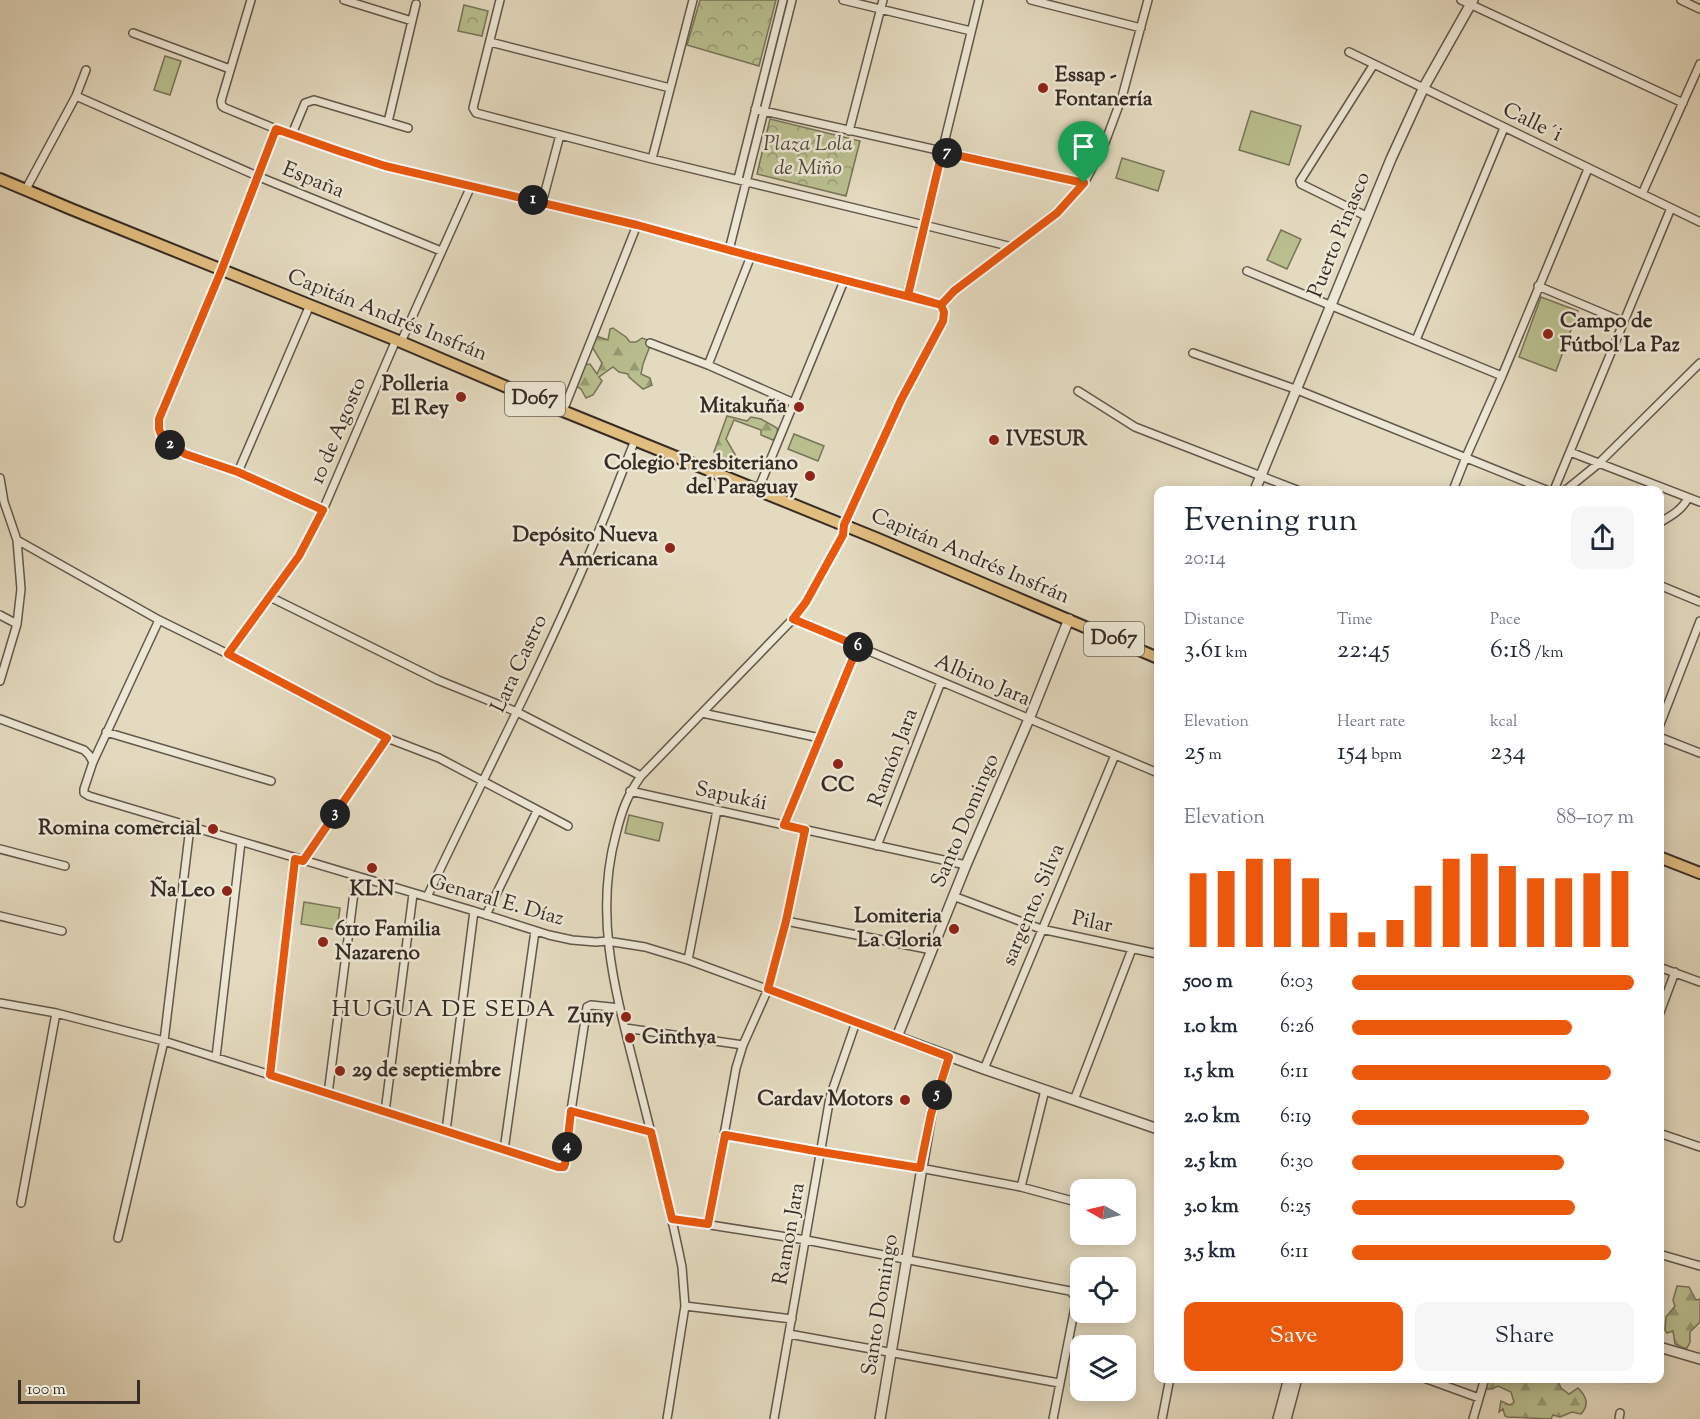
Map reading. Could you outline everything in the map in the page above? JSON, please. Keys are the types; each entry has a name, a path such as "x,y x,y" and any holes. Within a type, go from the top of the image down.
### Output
{"main road":[{"name":"Capitán Andrés Insfrán","path":"0,178 844,525 1154,655"},
{"path":"1664,860 1700,873"}],"street":[{"path":"251,0 221,101 222,106 276,129 385,166 637,225 908,295 941,305 944,312 943,321 901,400 844,525 843,535 806,602 793,619 641,776 630,791 620,818 609,863 605,906 607,941 620,1008 682,1267 685,1306 667,1419"},
{"path":"344,0 412,21"},
{"path":"500,0 473,108 476,113 652,159 1012,247"},
{"path":"652,159 693,0"},
{"path":"738,179 783,0"},
{"path":"729,250 792,0"},
{"path":"843,0 971,31"},
{"path":"849,131 883,0"},
{"path":"908,295 979,0"},
{"path":"1031,0 1141,28"},
{"path":"941,305 954,291 1057,213 1084,183 1103,148 1128,78 1148,0"},
{"path":"1461,0 1472,2 1683,103"},
{"path":"1681,0 1700,9"},
{"name":"Puerto Pinasco","path":"1257,486 1366,216 1424,87 1472,2"},
{"path":"388,122 417,4"},
{"path":"132,33 230,69"},
{"path":"490,42 670,88"},
{"name":"Calle´i","path":"1349,52 1700,222"},
{"path":"1366,216 1301,184 1300,181 1374,64"},
{"path":"1641,194 1700,64"},
{"path":"26,189 76,96 86,70"},
{"name":"España","path":"76,96 257,176 441,251"},
{"path":"292,134 305,103 312,100 408,128"},
{"path":"755,109 1084,183"},
{"path":"1416,340 1504,128"},
{"path":"276,129 222,269 159,419 159,429 162,437 185,454 238,472 323,510"},
{"path":"542,203 560,135"},
{"path":"1455,486 1588,169"},
{"name":"10 de Agosto","path":"228,654 299,556 323,510 471,186"},
{"path":"1556,486 1671,208"},
{"path":"563,411 637,225"},
{"path":"708,365 751,256"},
{"path":"1247,271 1502,376"},
{"path":"758,490 844,280"},
{"path":"1538,286 1624,322"},
{"path":"238,472 310,305"},
{"path":"650,343 708,365 794,403"},
{"path":"1193,353 1296,389 1536,486"},
{"path":"1571,486 1598,464 1700,363"},
{"path":"1078,391 1135,427 1287,486"},
{"name":"Lara Castro","path":"427,897 517,712 587,559 635,440"},
{"path":"1570,452 1657,486"},
{"path":"0,478 2,501 17,540 21,590 17,624 0,681"},
{"path":"1664,489 1700,502"},
{"path":"1664,520 1684,506 1689,498"},
{"path":"17,540 159,620 387,738 439,758 568,826"},
{"path":"1664,587 1700,602"},
{"path":"270,597 438,680 517,712 641,776"},
{"path":"0,615 17,624"},
{"name":"Albino Jara","path":"793,619 1154,771"},
{"path":"93,762 159,620"},
{"name":"Santo Domingo","path":"897,1037 953,896 1069,620"},
{"path":"1664,714 1700,621"},
{"path":"784,825 858,646"},
{"name":"Ramón Jara","path":"877,846 941,682"},
{"path":"702,713 820,738"},
{"path":"0,718 84,750 93,762"},
{"path":"106,732 271,781"},
{"path":"270,1075 299,860 387,738"},
{"path":"1664,739 1700,753"},
{"name":"sargento. Silva","path":"984,1069 1115,755"},
{"name":"Genaral E. Díaz","path":"93,762 84,793 88,796 535,931 572,940 607,941 645,947 688,960 897,1037"},
{"name":"Sapukái","path":"630,791 966,866"},
{"path":"688,960 717,810"},
{"path":"486,915 537,811"},
{"path":"118,1238 164,1041 190,827"},
{"path":"708,1224 736,1068 743,1045 768,989 786,921 805,830"},
{"path":"216,1057 241,842"},
{"path":"0,849 65,866"},
{"path":"328,1094 356,877"},
{"path":"386,1112 413,894"},
{"name":"Pilar","path":"953,896 1041,929 1154,953"},
{"path":"446,1131 474,911"},
{"path":"0,916 62,931"},
{"path":"786,921 932,950"},
{"path":"504,1150 535,931"},
{"path":"1074,1100 1132,949"},
{"path":"1664,969 1700,982"},
{"path":"1664,1002 1675,972"},
{"path":"0,1002 56,1013 164,1041 558,1167 564,1167 567,1158 571,1111 587,1007 591,1005 620,1008"},
{"path":"21,1203 56,1013"},
{"name":"Ramon Jara","path":"774,1419 830,1097 855,1022"},
{"path":"625,1028 743,1045"},
{"path":"897,1037 1154,1128"},
{"name":"Santo Domingo","path":"880,1419 920,1168 931,1114 949,1057"},
{"path":"1021,1187 1045,1090"},
{"path":"571,1111 651,1132"},
{"path":"725,1135 1021,1187 1070,1200"},
{"path":"1664,1135 1700,1147"},
{"path":"672,1219 806,1240 1072,1293 1076,1302 1053,1419"},
{"path":"1664,1255 1700,1266"},
{"path":"685,1306 792,1319"},
{"path":"789,1334 1059,1383"},
{"path":"1664,1348 1700,1359"},
{"path":"1162,1419 1169,1383"},
{"path":"1278,1419 1288,1383"},
{"path":"1286,1419 1296,1383"},
{"path":"1438,1383 1479,1398"},
{"path":"1473,1419 1484,1383"}],"green space":[{"path":"700,0 776,0 759,66 687,45"},
{"path":"464,5 488,11 482,36 458,31"},
{"path":"165,56 181,61 170,95 154,90"},
{"path":"1251,111 1301,126 1289,165 1239,150"},
{"name":"Plaza Lola de Miño","path":"770,119 860,141 846,196 757,174"},
{"path":"1122,158 1164,171 1158,191 1116,178"},
{"path":"1281,230 1301,239 1287,269 1267,260"},
{"name":"Campo de Fútbol La Paz","path":"1541,297 1578,311 1556,371 1519,357"},
{"path":"613,328 630,342 636,342 642,338 648,340 650,346 641,374 650,378 652,385 643,389 628,374 619,372 613,367 599,377 602,381 593,395 586,398 581,389 573,384 574,381 581,375 584,365 590,364 597,374 602,363 591,345 596,336 608,340 610,329"},
{"path":"727,416 747,421 751,417 761,419 777,428 778,435 773,440 761,435 761,430 734,420 726,439 736,456 724,461 717,458 714,452"},
{"path":"794,434 824,446 818,461 788,449"},
{"path":"629,815 663,823 659,841 625,833"},
{"path":"304,902 340,908 337,930 301,924"},
{"path":"1677,1286 1689,1287 1696,1300 1700,1299 1700,1322 1690,1332 1690,1342 1687,1348 1675,1344 1673,1331 1667,1333 1665,1330 1666,1317 1675,1306 1673,1300"},
{"path":"1559,1383 1569,1394 1578,1388 1585,1397 1586,1403 1581,1414 1572,1412 1560,1417 1553,1415 1551,1419 1508,1417 1505,1416 1503,1409 1499,1412 1501,1401 1510,1405 1514,1402 1511,1392 1498,1386 1486,1389 1482,1384"}],"place":[{"name":"Essap - Fontanería","path":"1043,88"},
{"name":"Campo de Fútbol La Paz","path":"1548,334"},
{"name":"Polleria El Rey","path":"461,397"},
{"name":"Mitakuña","path":"799,407"},
{"name":"IVESUR","path":"994,440"},
{"name":"Colegio Presbiteriano del Paraguay","path":"810,476"},
{"name":"Depósito Nueva Americana","path":"670,548"},
{"name":"CC","path":"838,764"},
{"name":"Romina comercial","path":"213,829"},
{"name":"KLN","path":"372,868"},
{"name":"Ña Leo","path":"227,891"},
{"name":"Lomiteria La Gloria","path":"954,929"},
{"name":"6110 Familia Nazareno","path":"323,942"},
{"name":"Zuny","path":"626,1017"},
{"name":"Cinthya","path":"630,1038"},
{"name":"29 de septiembre","path":"340,1071"},
{"name":"Cardav Motors","path":"905,1100"}],"district":[{"name":"HUGUA DE SEDA","path":"444,1010"}],"route":[{"path":"1084,183 942,152 908,295 941,305 944,312 943,321 901,400 844,525 843,535 806,602 793,619 858,646 784,825 805,830 786,921 768,989 949,1057 931,1114 920,1168 725,1135 708,1224 672,1219 651,1132 571,1111 567,1158 564,1167 561,1168 270,1075 295,859 303,861 387,738 228,654 299,556 323,510 238,472 185,454 162,437 158,424 222,269 276,129 385,166 637,225 941,305 954,291 1057,213 1084,183"}]}
